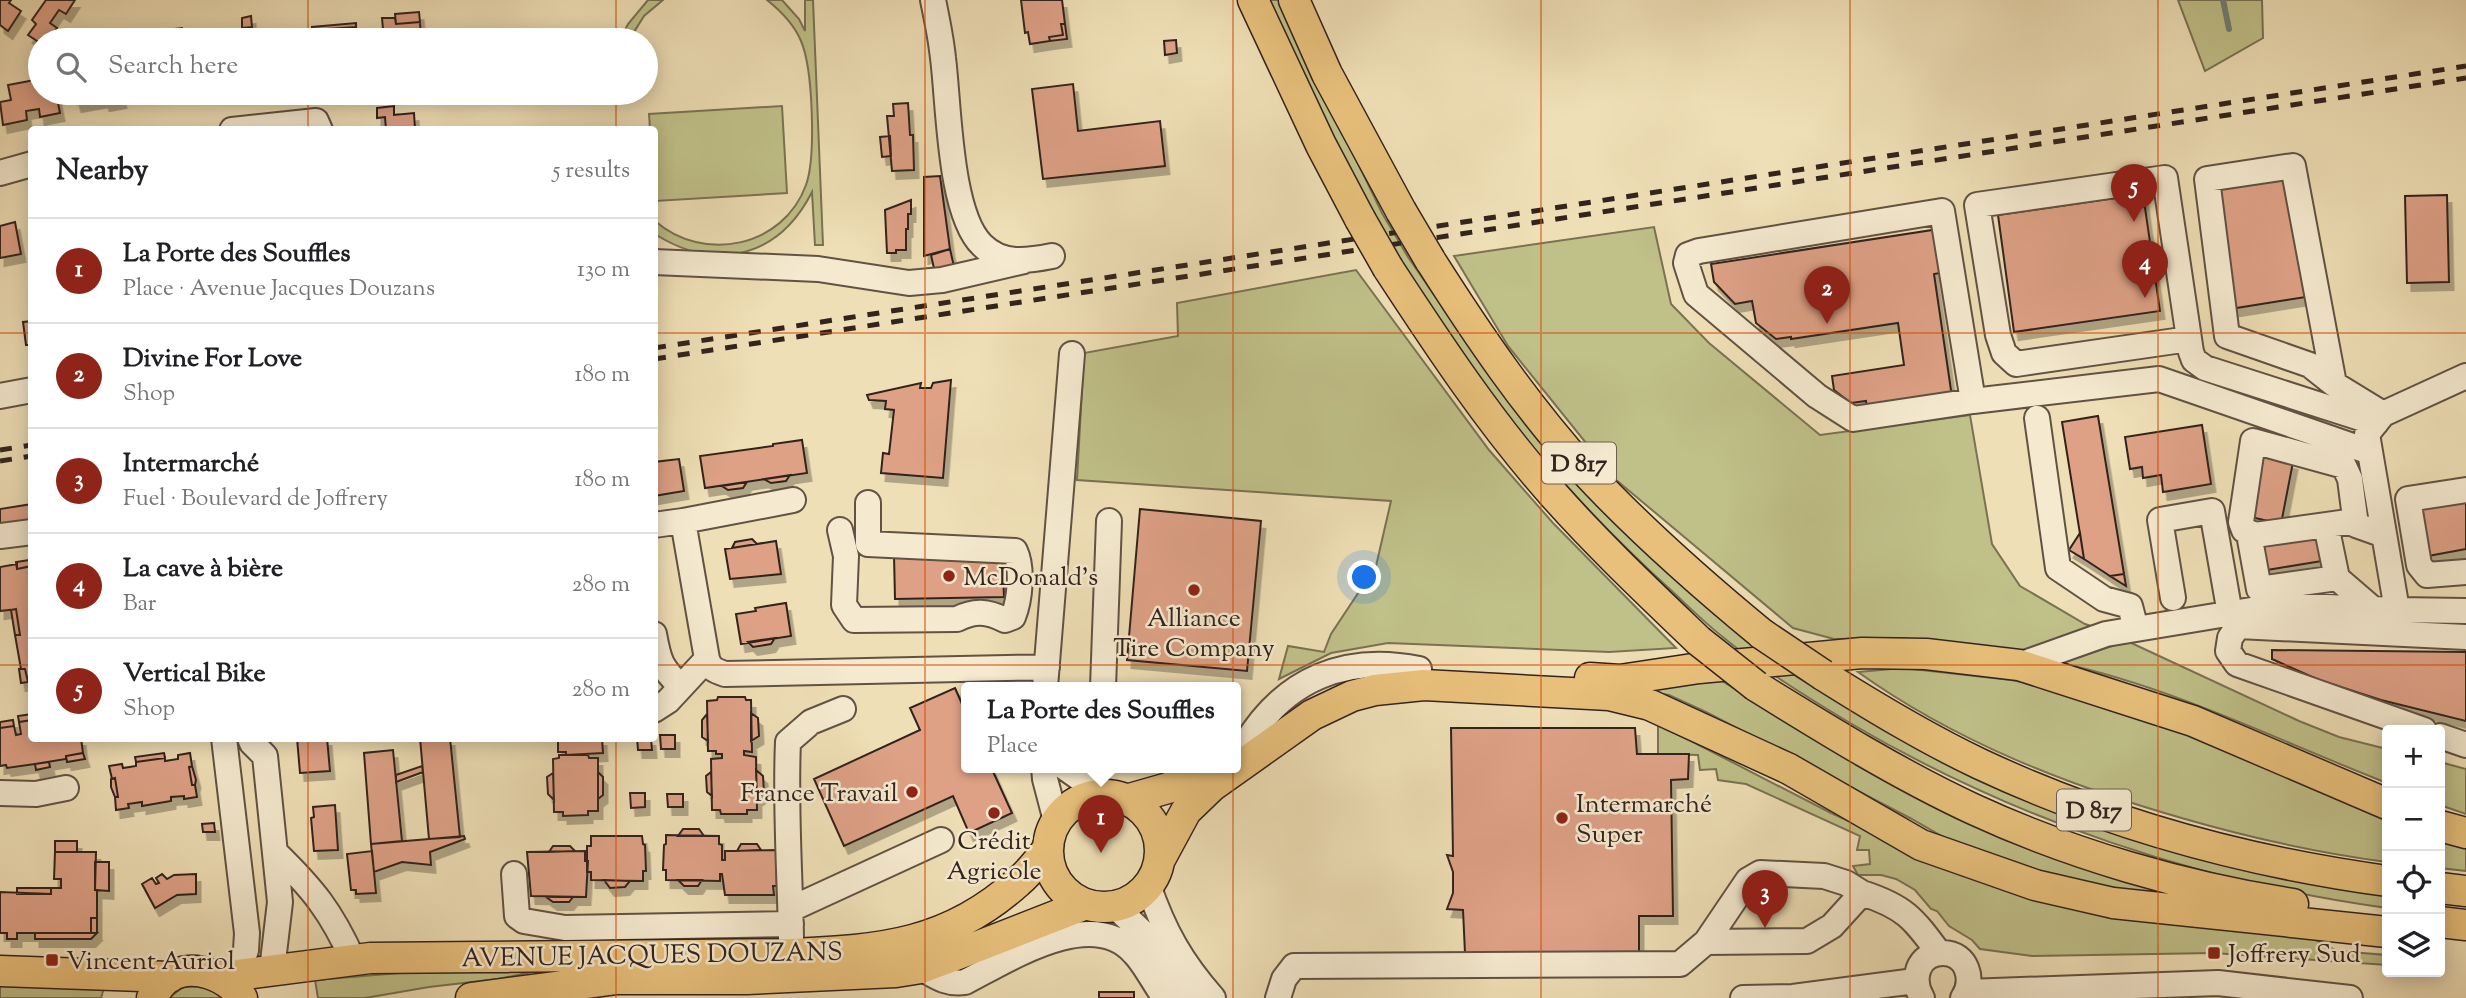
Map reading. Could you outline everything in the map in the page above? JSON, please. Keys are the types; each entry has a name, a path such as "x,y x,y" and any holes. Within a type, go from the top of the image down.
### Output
{"main road":[{"name":"D 817","path":"1253,0 1321,145 1360,219 1445,356 1550,491 1597,543 1699,641 1756,686 1842,739 1974,809 2061,845 2171,878 2260,899 2382,915"},
{"name":"D 817","path":"1294,0 1327,74 1401,211 1475,330 1524,397 1584,470 1649,537 1762,634 1897,722 1980,764 2067,801 2165,833 2259,858 2334,874 2382,880"},
{"path":"1241,747 1300,705 1331,688 1376,674 1419,669 1620,680 1699,668 1862,653 1926,654 2019,665 2193,721 2382,802"},
{"path":"1241,765 1312,715 1352,696 1387,688 1424,685 1609,695 1650,705 1789,769 1921,845 2035,885 2112,903 2382,931"},
{"path":"1199,773 1168,788 1114,797 1083,798 1071,804 1056,821 1049,836 1047,850 1052,873 1065,892 1086,904 1115,906 1139,895 1154,873 1186,811 1230,773"},
{"path":"1114,797 1144,812 1152,822 1158,835 1154,873"},
{"path":"2445,827 2466,833"},
{"name":"AVENUE JACQUES DOUZANS","path":"237,986 272,970 353,960 565,942 792,954 873,949 938,933 983,910 1019,881 1047,850"},
{"path":"2445,889 2466,891"},
{"name":"AVENUE JACQUES DOUZANS","path":"471,998 617,978 748,988 921,968 1086,904"},
{"path":"2445,923 2466,925"},
{"path":"2445,938 2466,940"},
{"path":"0,971 161,987 181,973 206,973 237,986"}],"street":[{"path":"933,0 943,57 954,161 966,219 977,239 992,253 1007,260 1024,261"},
{"path":"269,126 316,121 318,126"},
{"path":"2334,384 2293,166 2207,179 2227,336 2310,365 2334,384 2379,419"},
{"path":"2189,339 2016,364 2004,353 1998,335 1977,205 2165,178 2194,359 2205,368 2379,419"},
{"path":"1973,401 1942,211 1699,251 1688,256 1686,263 1696,294 1817,396 1853,419 1973,401 2159,379 2370,452"},
{"path":"658,262 818,269 916,283 942,280 1052,256"},
{"path":"683,521 707,659 713,670 725,674 1046,677 1072,354"},
{"path":"2385,609 2384,534 2367,434 2379,419 2466,376"},
{"path":"0,396 28,391"},
{"path":"2037,418 2058,568 2104,599 2130,606 2136,629"},
{"path":"2355,521 2249,534 2241,522 2253,441 2344,466 2350,479 2356,525 2384,534"},
{"path":"2466,489 2408,499 2422,571 2427,575 2466,572"},
{"path":"658,524 793,500"},
{"path":"840,530 846,556 844,605 854,620 957,619 970,612 990,612 1005,620 1013,617 1017,607 1019,558 1016,551 868,544 868,503"},
{"path":"2174,598 2160,520 2212,511 2230,614"},
{"path":"1103,682 1109,522"},
{"path":"2326,525 2337,578"},
{"path":"0,537 28,533"},
{"path":"2249,534 2259,589 2337,578 2385,609"},
{"path":"2019,665 2106,634 2281,605 2466,611"},
{"path":"2410,725 2236,664 2228,651 2230,638 2238,626 2466,637"},
{"path":"658,654 664,669 681,687"},
{"path":"658,707 668,701 707,659"},
{"path":"792,954 786,801 788,742 811,722 843,709"},
{"path":"2445,738 2466,745"},
{"path":"224,742 247,933 246,950 237,986"},
{"path":"253,742 265,756 280,902 272,970"},
{"path":"1044,773 1056,821"},
{"path":"1073,773 1114,797"},
{"path":"0,793 36,794 66,788"},
{"path":"514,874 517,916 565,942 791,916 941,840"},
{"path":"275,852 321,900 353,960"},
{"path":"1154,873 1161,923 1197,980 1213,998"},
{"path":"1278,998 1284,979 1294,966 1680,964 1706,942 1748,880 1760,873 1824,876 1889,902 1915,921 1933,956"},
{"path":"1706,942 1807,941 1832,926 1862,893"},
{"path":"1115,906 1163,957 1189,998"},
{"path":"921,968 943,981 955,984 965,982 1050,940 1091,932 1119,940 1135,953 1165,998"},
{"path":"1743,998 1918,990 1920,965 1933,956 1952,954 1966,965 1969,974 1965,995 2219,991 2350,998"}],"green space":[{"path":"648,0 663,0 644,16 636,28 626,28"},
{"path":"767,0 782,0 799,19 805,31 805,0 813,0 823,245 815,245 812,192 783,231 746,252 704,254 658,236 658,223 674,234 696,242 718,245 740,242 761,235 779,223 795,206 806,185 809,172 812,135 810,91 801,41 783,14"},
{"path":"1267,0 1279,0 1382,213 1408,257 1475,354 1726,622 1797,677 1924,751 2382,893 2382,907 2317,897 2178,864 2043,817 1913,758 1850,723 1739,650 1698,616 1606,528 1516,427 1461,355 1392,253 1368,214"},
{"path":"2178,0 2262,0 2263,38 2205,71"},
{"path":"782,106 787,193 658,201 658,126 650,126 649,114"},
{"path":"1654,227 1671,304 1709,343 1820,435 1970,415 1992,544 2020,586 2085,624 2103,630 2027,652 1901,638 1834,639 1793,628 1615,479 1508,346 1454,256"},
{"path":"1356,270 1489,450 1553,523 1676,648 1609,652 1388,643 1331,653 1279,679 1288,646 1324,652 1331,634 1376,566 1391,501 1077,480 1084,353 1178,336 1177,303"},
{"path":"2127,641 2299,721 2339,737 2382,748 2382,781 2186,701 2145,686 2061,663"},
{"path":"1903,668 2011,680 2076,692 2142,715 2382,809 2382,861 2260,839 2099,792 1974,741 1895,697 1858,672"},
{"path":"1714,676 1804,732 2194,896 2104,892 1966,850 1706,712 1669,695 1641,691"},
{"path":"1658,724 1831,813 1933,859 2312,938 2337,951 2382,955 2382,965 2214,953 2032,956 1980,949 1972,940 1949,926 1915,890 1896,879 1881,875 1858,875 1853,866 1870,864 1869,850 1857,850 1860,836 1746,784 1718,780 1716,769 1700,770 1698,755 1658,754"},
{"path":"2445,763 2466,769 2466,814 2445,807"},
{"path":"2445,835 2466,841 2466,871 2445,869"},
{"path":"542,970 365,998 318,998 315,980 424,971"},
{"path":"0,976 106,981 101,998 0,998"},
{"path":"198,986 214,990 224,998 169,998 183,987"}],"building":[{"path":"0,0 11,0 9,3 21,11 8,31 0,25"},
{"path":"46,0 75,0 66,14 59,10 50,23 57,28 33,28 36,24 32,20"},
{"path":"1021,0 1062,0 1065,24 1061,24 1063,35 1049,37 1050,41 1030,44 1028,32 1025,33"},
{"path":"419,12 420,22 396,24 395,14"},
{"path":"251,16 252,27 242,28 242,18"},
{"path":"382,18 395,18 396,24 420,22 420,28 383,28"},
{"path":"356,23 356,27 312,27"},
{"path":"1061,24 1065,24 1067,39 1050,41 1049,37 1063,35"},
{"path":"1176,40 1177,53 1165,55 1164,41"},
{"path":"28,81 28,105 58,105 60,113 40,117 39,109 26,111 27,120 3,125 0,102 11,100 8,85"},
{"path":"1073,84 1078,131 1160,121 1165,166 1043,179 1032,89"},
{"path":"908,103 910,135 913,135 914,170 892,171 887,116 894,116 893,104"},
{"path":"394,106 394,115 414,113 415,126 386,126 385,117 377,118 377,108"},
{"path":"890,136 891,156 882,157 880,137"},
{"path":"2288,175 2306,297 2230,309 2213,186"},
{"path":"940,176 950,249 924,256 924,177"},
{"path":"2143,194 2160,311 2014,332 1998,215"},
{"path":"2447,195 2449,282 2407,283 2405,196"},
{"path":"911,200 906,250 887,253 885,210"},
{"path":"15,222 21,254 0,258 0,226"},
{"path":"1939,229 1946,272 1934,274 1952,397 1867,410 1866,401 1851,403 1834,390 1832,376 1904,365 1898,323 1776,339 1756,323 1752,301 1735,304 1714,282 1711,264"},
{"path":"950,249 955,271 935,273 931,255"},
{"path":"28,321 28,345 26,345 23,322"},
{"path":"951,380 943,478 881,473 883,453 889,454 894,410 885,409 886,401 869,400 867,395 921,383 920,388 931,388 933,383"},
{"path":"2098,416 2124,574 2110,576 2084,559 2062,422"},
{"path":"2202,425 2211,484 2163,492 2161,475 2143,478 2142,467 2130,469 2125,437"},
{"path":"802,440 807,473 705,488 700,456"},
{"path":"2264,455 2293,462 2281,524 2251,517"},
{"path":"679,459 684,491 658,495 658,462"},
{"path":"790,475 786,481 771,483 764,479"},
{"path":"747,482 743,488 728,490 722,486"},
{"path":"2466,500 2466,549 2428,556 2419,509"},
{"path":"28,505 28,522 0,526 0,509"},
{"name":"Alliance Tire Company","path":"1140,509 1261,521 1247,671 1127,660"},
{"path":"2317,530 2322,561 2261,571 2256,540"},
{"path":"2080,533 2084,559 2069,550"},
{"path":"752,539 757,544 732,548 735,542"},
{"path":"776,541 781,574 730,579 725,549"},
{"name":"McDonald's","path":"1002,552 1004,597 895,599 894,555"},
{"path":"28,560 28,567 17,569 16,562"},
{"path":"17,564 17,569 28,567 28,682 25,669 21,669 15,635 20,635 16,609 0,611 0,567"},
{"path":"2124,574 2126,586 2110,576"},
{"path":"786,603 791,636 741,644 736,614"},
{"path":"16,609 20,635 15,635 11,610"},
{"path":"775,638 771,644 753,647 748,642"},
{"path":"2272,650 2466,652 2466,721 2381,700 2319,680 2272,659"},
{"path":"19,669 25,669 28,682 21,683"},
{"path":"955,688 961,702 961,773 994,773 1012,813 969,833 953,796 844,846 814,779 920,730 910,708"},
{"path":"718,697 745,697 746,700 751,700 752,752 744,751 744,755 756,757 757,810 747,810 747,814 721,814 720,810 712,810 711,759 722,758 722,754 708,751 707,701 717,700"},
{"path":"751,713 758,718 759,736 751,741"},
{"path":"707,714 708,741 702,737 702,720"},
{"path":"28,715 28,721 19,722 18,716"},
{"path":"13,720 14,726 0,728 0,722"},
{"path":"28,721 28,742 82,742 83,753 35,764 7,768 6,765 0,766 0,728 14,726 16,735 21,734 19,722"},
{"name":"Intermarché Super","path":"1451,728 1635,728 1637,754 1689,754 1688,779 1671,780 1673,916 1639,916 1639,953 1465,953 1463,910 1447,909 1453,893 1453,872 1447,855 1453,856"},
{"path":"660,735 675,735 675,749 661,749"},
{"path":"297,742 327,742 330,771 300,773"},
{"path":"420,742 450,742 460,837 429,839"},
{"path":"558,742 602,742 603,753 566,755 566,752 558,752"},
{"path":"637,742 651,742 652,750 638,750"},
{"path":"393,750 402,841 371,844 364,753"},
{"path":"83,753 85,759 67,762 66,756"},
{"path":"164,753 165,758 136,762 135,757"},
{"path":"190,753 192,766 189,767 197,797 171,797 171,801 142,806 142,802 128,804 129,808 116,810 115,797 118,797 115,778 112,779 109,766 136,766 136,762 178,759 178,755"},
{"path":"559,755 588,755 589,758 598,758 598,811 588,811 588,815 563,816 563,812 554,812 553,759 559,758"},
{"path":"49,762 50,767 36,770 35,764"},
{"path":"192,766 195,785 192,785 189,767"},
{"path":"422,766 423,772 396,782 396,775"},
{"path":"756,770 763,776 764,793 757,798"},
{"path":"598,772 603,777 603,795 598,799"},
{"path":"711,772 712,796 707,792 706,776"},
{"path":"553,773 554,800 548,794 547,777"},
{"path":"115,778 118,797 115,797 111,787 111,779"},
{"path":"630,793 645,793 645,807 631,808"},
{"path":"667,794 683,794 683,807 668,807"},
{"path":"335,805 338,850 314,851 311,818 314,817 313,807"},
{"path":"214,823 215,832 203,832 202,824"},
{"path":"683,829 699,829 704,836 678,836"},
{"path":"666,835 719,836 722,860 725,860 725,851 776,850 777,886 773,886 774,895 725,895 722,874 720,881 666,880 666,870 663,870"},
{"path":"464,836 465,839 430,852 431,865 402,862 374,872 371,844"},
{"path":"591,836 642,836 646,871 643,871 643,881 591,880 591,872 587,872 587,846 591,846"},
{"path":"55,841 77,841 77,852 55,852"},
{"path":"741,844 757,844 761,850 737,851"},
{"path":"553,846 570,846 575,851 549,852"},
{"path":"372,851 376,893 356,894 356,890 351,890 347,854"},
{"path":"585,851 585,861 588,861 586,897 531,896 527,852"},
{"path":"55,852 96,852 97,918 91,918 91,933 17,933 17,939 7,939 7,933 0,933 0,892 51,894 51,888 61,888 61,879 54,879"},
{"path":"95,862 109,862 109,891 95,890"},
{"path":"162,874 167,879 174,875 196,874 196,894 177,895 155,908 142,884 152,878 156,884 159,883 156,878"},
{"path":"604,880 630,881 625,887 610,888"},
{"path":"678,880 702,880 698,886 684,886"},
{"path":"17,888 51,888 51,894 17,894"},
{"path":"546,897 573,897 569,902 553,902"},
{"path":"91,918 97,918 97,933 91,933"},
{"path":"35,933 97,933 91,939 35,939"},
{"path":"1099,992 1134,992 1134,998 1099,998"}],"waterway":[{"path":"2223,0 2229,29"}],"railway":[{"path":"658,347 2466,66"},
{"path":"658,358 2466,78"},
{"path":"0,450 28,446"},
{"path":"0,461 28,457"}],"place":[{"name":"Vertical Bike","path":"2134,222"},
{"name":"La cave à bière","path":"2145,298"},
{"name":"Divine For Love","path":"1827,324"},
{"name":"McDonald's","path":"949,576"},
{"name":"Alliance Tire Company","path":"1194,590"},
{"name":"France Travail","path":"912,792"},
{"name":"Crédit Agricole","path":"994,813"},
{"name":"Intermarché Super","path":"1562,818"},
{"name":"La Porte des Souffles","path":"1101,853"},
{"name":"Intermarché","path":"1765,928"},
{"name":"Joffrery Sud","path":"2214,953"},
{"name":"Vincent Auriol","path":"52,960"}]}
